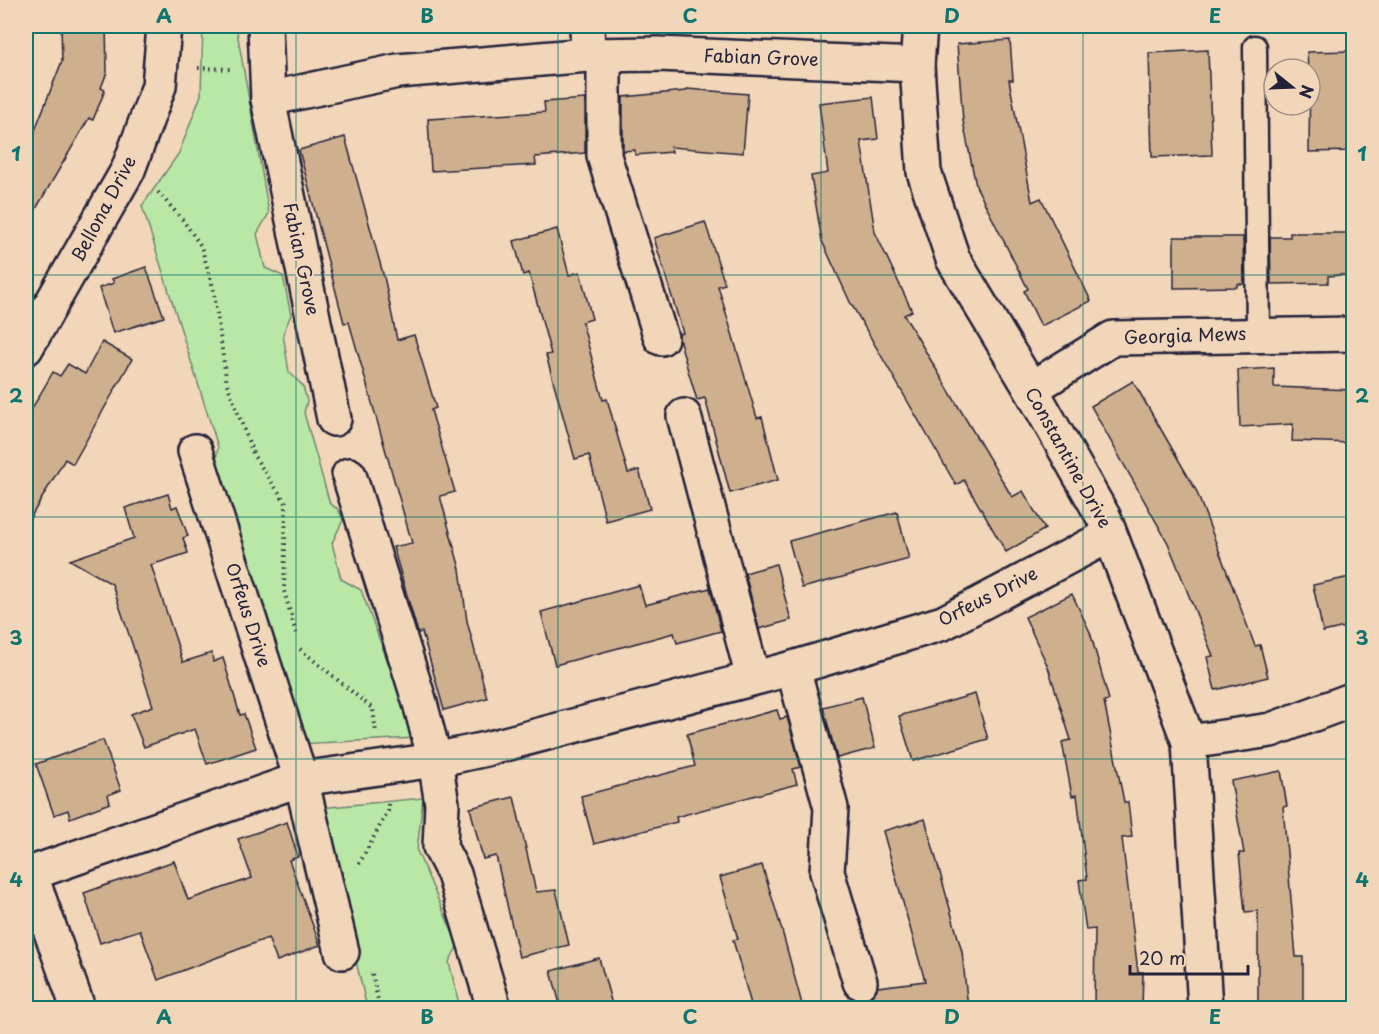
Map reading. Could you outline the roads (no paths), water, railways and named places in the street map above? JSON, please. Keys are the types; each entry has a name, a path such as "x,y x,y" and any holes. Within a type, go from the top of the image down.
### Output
{"street":[{"name":"Bellona Drive","path":"26,348 128,170 159,86 164,26"},
{"name":"Fabian Grove","path":"265,26 268,99 334,419"},
{"name":"Constantine Drive","path":"920,26 917,65 924,172 952,259 1031,388 1104,518 1189,742 1205,1008"},
{"name":"Fabian Grove","path":"268,99 398,71 593,45 658,54 917,65"},
{"path":"593,45 604,156 661,338"},
{"name":"Georgia Mews","path":"1031,388 1113,338 1258,333 1353,334"},
{"path":"684,416 753,678"},
{"name":"Orfeus Drive","path":"195,451 356,958"},
{"path":"348,475 420,703 435,760 442,804 440,847 453,874 494,1008"},
{"name":"Orfeus Drive","path":"28,874 301,779 435,760 486,749 793,668 943,623 1110,535"},
{"path":"793,668 831,808 827,872 860,982"},
{"path":"1189,742 1271,730 1353,699"},
{"path":"28,874 78,1008"}],"lane":[{"path":"1255,47 1258,333"}]}
